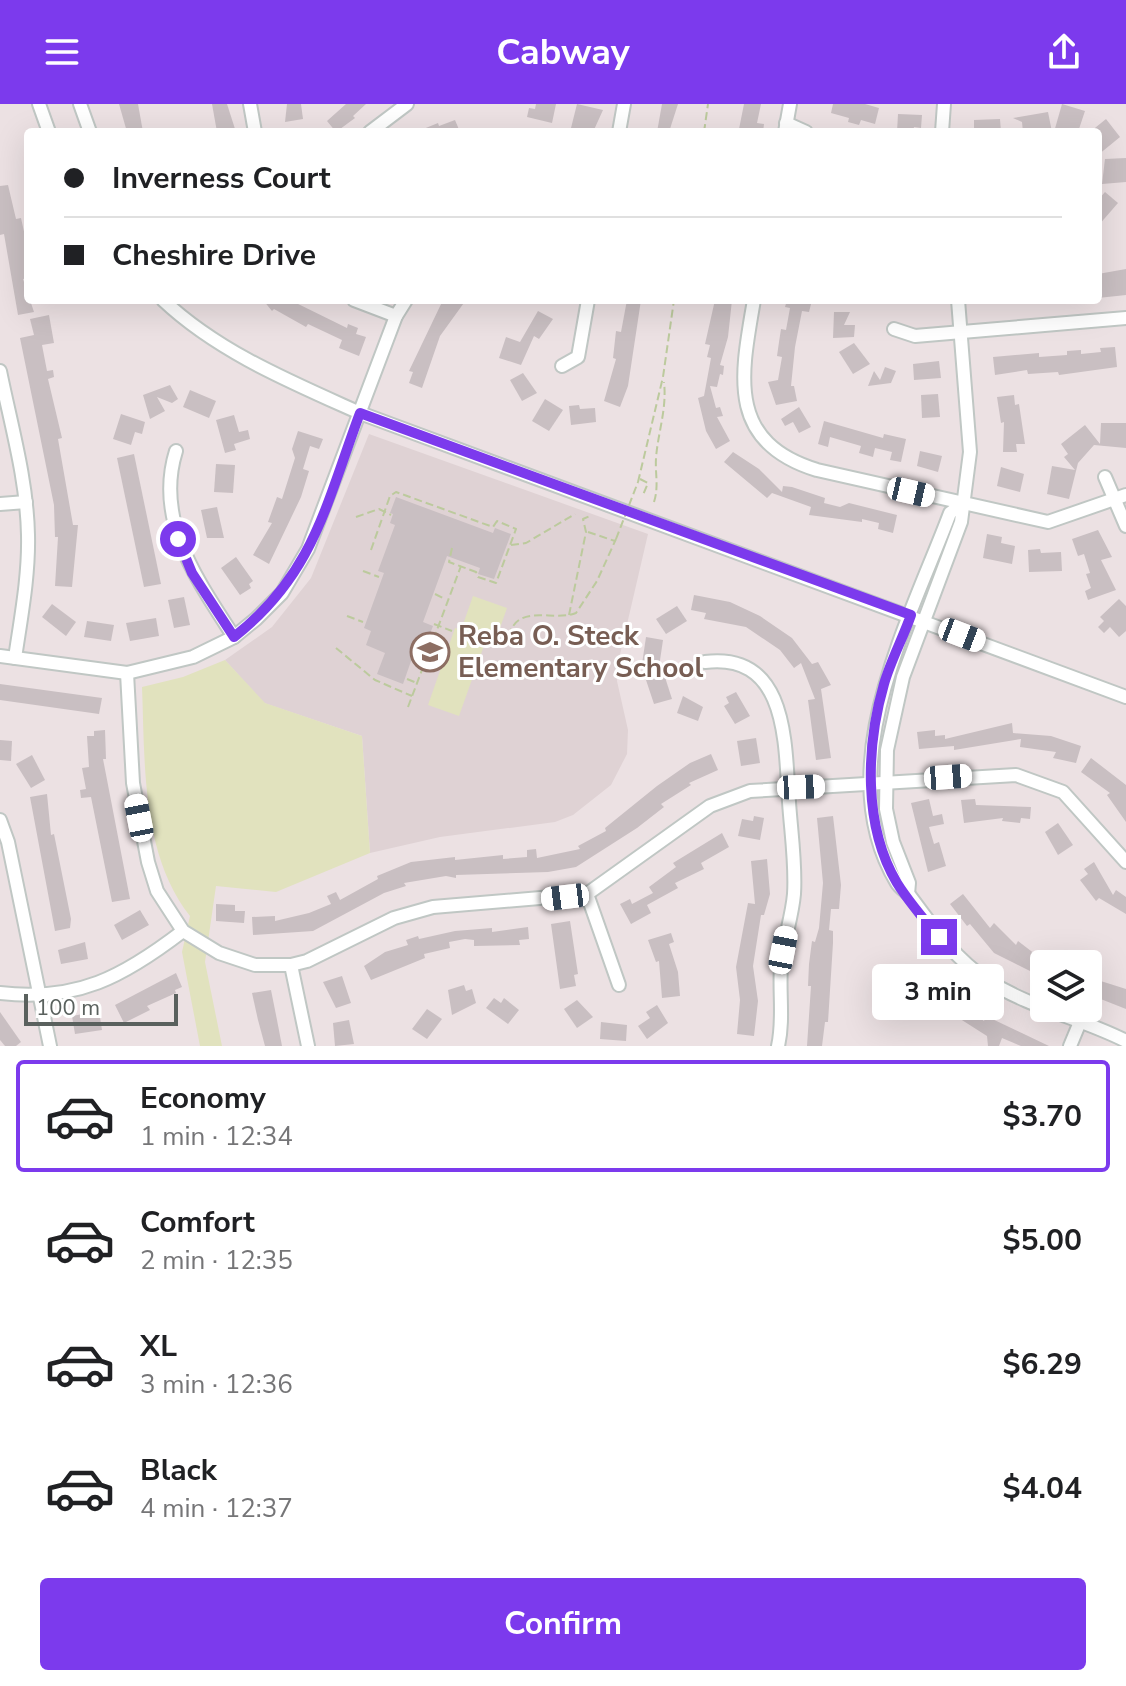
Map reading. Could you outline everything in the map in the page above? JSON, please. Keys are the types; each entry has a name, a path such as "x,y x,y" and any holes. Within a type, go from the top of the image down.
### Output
{"street":[{"path":"39,104 48,128"},
{"path":"80,104 89,128"},
{"path":"250,104 254,128"},
{"path":"375,128 407,104"},
{"path":"620,128 624,104"},
{"path":"786,128 790,104"},
{"path":"942,128 944,104"},
{"path":"168,304 227,348 275,375 360,413 1126,697"},
{"path":"364,304 396,316"},
{"path":"0,656 127,673 193,657 234,637 271,606 293,577 316,533 396,316 404,304"},
{"path":"562,366 578,357 587,304"},
{"path":"753,304 742,387 748,413 766,441 782,456 804,466 1048,522 1120,497"},
{"path":"878,782 896,702 961,522 970,452 958,304"},
{"path":"894,329 915,336 1126,318"},
{"path":"0,371 26,502 27,568 15,658"},
{"path":"176,451 169,474 169,491 182,553 234,637"},
{"path":"1105,477 1120,497 1126,526"},
{"path":"0,504 26,502"},
{"path":"962,504 950,513 884,684 873,743 883,850 898,886 908,894 939,937 986,979 1030,1002"},
{"path":"705,662 736,661 762,681 781,720 794,893 781,964 782,1021 778,1046"},
{"path":"127,673 133,783 148,862 157,891 183,931 237,961 291,965 327,953 416,910 587,894 629,868 710,806 736,794 788,787 999,773 1029,778 1063,792 1126,862"},
{"path":"0,820 8,842 50,1046"},
{"path":"587,894 619,985"},
{"path":"0,993 40,997 112,978 138,964 183,931"},
{"path":"291,965 308,1046"},
{"path":"1070,1046 1080,1022 1126,1041"}],"path":[{"path":"705,128 708,104"},
{"path":"488,644 501,645 512,627 527,616 569,616 576,613 587,598 616,540 638,480 663,377 673,304"},
{"path":"654,502 658,487 656,459 666,401 663,377"},
{"path":"638,480 648,483 643,495"},
{"path":"371,550 390,496 396,492 493,527 497,521 516,529 496,583 478,577 477,571 449,562 452,548"},
{"path":"356,517 379,509 391,515"},
{"path":"510,545 526,543 575,514"},
{"path":"569,616 586,532 583,519 590,516"},
{"path":"586,532 616,540"},
{"path":"408,707 436,625 461,566"},
{"path":"363,571 379,577"},
{"path":"435,594 448,600"},
{"path":"347,616 363,622"},
{"path":"436,625 452,631"},
{"path":"336,648 375,680 412,696"},
{"path":"417,650 441,660"},
{"path":"407,679 417,683"}],"shaded area":[{"name":"Reba O. Steck Elementary School","path":"369,434 648,534 618,663 617,681 628,730 627,754 611,785 573,815 555,822 440,837 370,853 362,736 264,703 225,660 272,627 311,578"}],"green space":[{"path":"473,596 507,608 495,642 486,640 459,716 428,705 455,628 461,630"},
{"path":"225,660 265,703 362,736 370,853 276,892 216,886 205,962 222,1046 200,1046 182,952 190,916 162,865 149,806 142,687 183,677"}],"building":[{"path":"119,104 138,104 142,128 126,128"},
{"path":"212,104 227,104 235,128 216,128"},
{"path":"287,104 301,104 303,119 285,122"},
{"path":"346,104 366,104 341,128 333,128 327,121"},
{"path":"536,104 556,104 552,123 527,117 529,108 535,109"},
{"path":"577,104 603,110 595,128 571,128"},
{"path":"662,104 678,104 670,128 658,128"},
{"path":"744,104 761,104 757,123 764,124 764,128 739,128"},
{"path":"833,104 865,104 879,108 875,124 861,120 859,125 848,122 849,118 831,113"},
{"path":"1062,104 1085,111 1079,128 1055,128"},
{"path":"1048,112 1051,128 1023,128 1022,122 1013,118"},
{"path":"898,114 922,115 921,128 897,128"},
{"path":"1000,119 1001,128 974,128 974,120"},
{"path":"1106,119 1120,137 1102,152 1102,128 1095,128"},
{"path":"455,120 458,128 426,128 438,123 439,126"},
{"path":"1126,158 1126,182 1102,184 1105,159"},
{"path":"8,185 16,219 21,218 24,232 24,304 31,304 34,312 18,315 4,234 0,235 0,186"},
{"path":"1105,192 1118,203 1102,221 1102,195"},
{"path":"1126,269 1126,295 1102,298 1102,273"},
{"path":"266,304 298,304 347,328 348,324 358,328 356,334 366,337 359,356 339,348 342,340 308,324 306,327 274,309 272,311"},
{"path":"441,304 463,304 440,336 422,388 409,383 413,372 409,371"},
{"path":"626,304 640,304 628,386 620,407 604,401 616,359 613,358 616,331 621,332"},
{"path":"714,304 732,304 728,337 720,365 724,366 723,375 720,374 717,387 710,386 716,408 720,407 723,416 717,417 730,441 716,449 706,431 698,398 704,396 711,358 707,357 710,345 705,344"},
{"path":"786,304 811,304 809,312 802,311 795,347 791,386 794,386 797,401 776,405 768,382 778,380 782,357 777,356 781,329 786,330 790,308 785,307"},
{"path":"538,311 553,319 539,339 534,336 521,365 499,358 506,337 520,342"},
{"path":"834,312 850,312 844,325 855,325 854,337 833,338"},
{"path":"49,315 54,343 42,345 47,371 53,370 54,377 48,379 62,438 58,439 73,525 78,525 72,587 55,586 58,537 55,537 54,505 20,338 34,335 30,319"},
{"path":"854,343 870,364 853,374 839,352"},
{"path":"1115,347 1117,367 1059,375 1058,372 1028,374 1027,370 995,375 993,357 1039,353 1039,357 1067,355 1067,351 1081,350 1081,354"},
{"path":"939,361 941,378 914,380 913,364"},
{"path":"885,367 896,371 891,383 868,386 874,371 880,380"},
{"path":"523,373 537,393 522,401 510,380"},
{"path":"170,385 178,399 172,403 157,397 165,411 150,419 143,395"},
{"path":"190,390 216,401 209,418 183,407"},
{"path":"938,394 940,417 922,418 921,395"},
{"path":"1014,395 1015,405 1019,404 1025,444 1016,444 1017,452 1003,452 1004,422 1001,423 997,397"},
{"path":"545,399 563,410 549,431 532,421"},
{"path":"579,405 580,409 595,408 596,422 571,425 569,406"},
{"path":"799,407 811,427 799,433 793,422 785,426 781,419"},
{"path":"121,414 145,422 142,434 135,432 131,445 113,439"},
{"path":"234,415 239,432 248,430 250,439 234,444 236,450 225,453 216,420"},
{"path":"824,421 883,438 884,434 906,439 901,462 890,460 892,452 875,448 873,457 859,453 861,446 830,437 828,447 818,444"},
{"path":"1101,423 1126,423 1126,448 1094,445 1078,463 1069,499 1047,494 1052,466 1075,470 1064,457 1068,454 1061,444 1085,425 1100,444"},
{"path":"298,431 323,439 319,449 310,446 303,469 309,471 301,497 269,564 253,555 272,523 268,522 277,497 282,499 295,458 292,449"},
{"path":"920,451 942,456 938,472 917,466"},
{"path":"733,452 759,469 782,492 783,486 792,487 825,498 824,503 840,507 849,503 897,515 893,533 878,529 879,523 862,519 862,522 809,515 811,507 772,493 767,498 724,462"},
{"path":"134,454 161,584 144,587 117,458"},
{"path":"216,464 235,465 233,493 214,492"},
{"path":"1001,467 1024,474 1020,492 997,486"},
{"path":"396,497 493,533 495,528 511,534 494,579 478,574 480,568 447,556 423,622 433,626 425,647 417,644 403,684 377,674 385,653 366,645 371,631 364,628 384,573 378,571 395,525 390,523 393,514 390,513"},
{"path":"217,507 224,538 207,538 201,510"},
{"path":"1098,530 1112,557 1101,560 1116,590 1088,600 1085,591 1091,588 1086,574 1090,573 1084,554 1078,556 1072,539"},
{"path":"987,534 1002,537 1001,543 1015,546 1012,564 983,558"},
{"path":"1040,549 1041,553 1061,552 1062,571 1029,572 1028,550"},
{"path":"236,557 253,581 249,584 251,588 240,595 221,568"},
{"path":"694,595 730,602 760,616 792,638 812,664 818,662 831,685 821,689 831,758 816,760 808,700 815,699 801,663 794,668 780,650 746,627 704,619 706,613 691,610"},
{"path":"184,597 190,625 174,628 168,600"},
{"path":"1119,599 1126,606 1126,631 1119,637 1110,627 1104,633 1098,627 1104,621 1100,617"},
{"path":"52,604 76,622 66,636 42,617"},
{"path":"677,606 687,621 666,634 656,619"},
{"path":"156,618 159,636 130,641 126,623"},
{"path":"87,621 114,625 111,641 84,637"},
{"path":"646,637 663,640 659,667 642,664"},
{"path":"664,674 672,699 654,704 646,680"},
{"path":"0,684 102,698 99,714 0,700"},
{"path":"736,692 750,716 735,724 724,706 729,703 726,697"},
{"path":"683,696 703,707 698,721 677,713"},
{"path":"1012,723 1013,733 1051,736 1081,746 1076,763 1053,758 1056,752 1020,747 1021,739 954,750 954,746 919,749 917,732 935,730 935,736 945,735 945,739"},
{"path":"105,730 106,759 103,759 130,899 112,902 91,797 81,798 80,790 86,789 82,768 89,767 87,736 94,736 94,731"},
{"path":"756,738 760,763 741,766 737,741"},
{"path":"0,740 12,741 11,761 0,760"},
{"path":"711,754 718,770 689,783 691,785 661,804 664,807 637,828 576,867 548,872 456,875 456,878 446,876 404,883 406,886 384,893 313,931 253,935 252,917 275,916 275,921 309,913 331,904 327,896 336,892 340,900 378,879 377,876 411,862 455,857 455,860 503,855 503,859 527,857 527,850 536,849 537,858 580,849 578,846 606,831 605,828 657,786 690,763"},
{"path":"32,755 45,780 31,788 16,764"},
{"path":"1091,758 1126,785 1126,822 1107,795 1110,793 1081,772"},
{"path":"47,794 51,835 54,834 71,919 70,928 55,931 30,797"},
{"path":"929,799 933,816 942,814 944,824 929,827 934,844 939,842 946,866 928,872 911,803"},
{"path":"975,799 976,805 1031,807 1030,819 1021,818 1020,823 1002,821 1003,818 964,823 961,800"},
{"path":"754,816 764,818 760,840 738,836 742,819 753,821"},
{"path":"833,816 841,885 839,909 831,909 829,930 833,931 833,943 828,1022 825,1022 822,1046 807,1046 811,986 808,986 809,964 812,941 815,942 819,928 823,883 817,818"},
{"path":"1058,823 1073,845 1058,855 1045,832"},
{"path":"722,833 729,847 701,863 704,869 675,883 678,888 647,905 651,913 631,924 620,904 630,899 632,904 653,893 649,887 676,867 673,863"},
{"path":"767,859 770,894 764,915 761,915 753,966 758,1001 754,1036 737,1034 740,1000 736,967 748,903 755,904 751,861"},
{"path":"1094,862 1113,895 1116,890 1126,897 1126,914 1099,898 1096,901 1080,880 1088,874 1084,869"},
{"path":"963,894 990,928 994,923 1016,945 1018,941 1030,950 1030,971 994,953 950,904"},
{"path":"216,904 235,905 235,911 245,911 244,923 216,921"},
{"path":"140,910 149,925 122,940 114,925"},
{"path":"570,921 578,974 574,975 576,986 560,989 551,924"},
{"path":"528,927 529,939 519,940 520,945 474,946 474,940 465,939 449,942 450,948 424,954 425,958 371,980 364,966 385,952 408,945 406,940 418,936 419,939 455,931 492,928 492,932"},
{"path":"671,933 674,942 669,944 678,972 680,996 662,998 659,961 656,962 648,940"},
{"path":"85,942 88,959 61,964 58,950"},
{"path":"176,973 182,987 175,990 176,993 147,1006 150,1010 124,1023 115,1005"},
{"path":"342,976 351,1003 336,1008 323,982"},
{"path":"932,980 966,1002 963,1005 984,1021 986,1016 1049,1046 1021,1046 1002,1038 999,1046 988,1046 987,1036 921,994"},
{"path":"1102,981 1126,989 1126,1009 1102,1000"},
{"path":"464,985 466,991 472,989 476,1003 452,1015 448,990"},
{"path":"271,990 282,1046 265,1046 252,993"},
{"path":"494,998 501,1003 504,998 519,1010 508,1024 486,1008"},
{"path":"577,1000 593,1017 577,1028 564,1009"},
{"path":"657,1005 668,1023 647,1039 638,1026 650,1018 646,1012"},
{"path":"427,1009 442,1019 427,1039 412,1029"},
{"path":"99,1011 102,1030 75,1034 72,1016"},
{"path":"0,1012 21,1042 16,1046 5,1046 0,1040"},
{"path":"349,1020 354,1044 335,1046 333,1023"},
{"path":"601,1022 627,1025 626,1041 600,1039"}],"place":[{"name":"Reba O. Steck Elementary School","path":"430,652"}],"route":[{"path":"178,539 192,573 234,637 271,606 293,577 316,533 360,413 911,615 897,645 878,711 872,758 873,803 883,850 898,886 908,894 939,937"}]}
